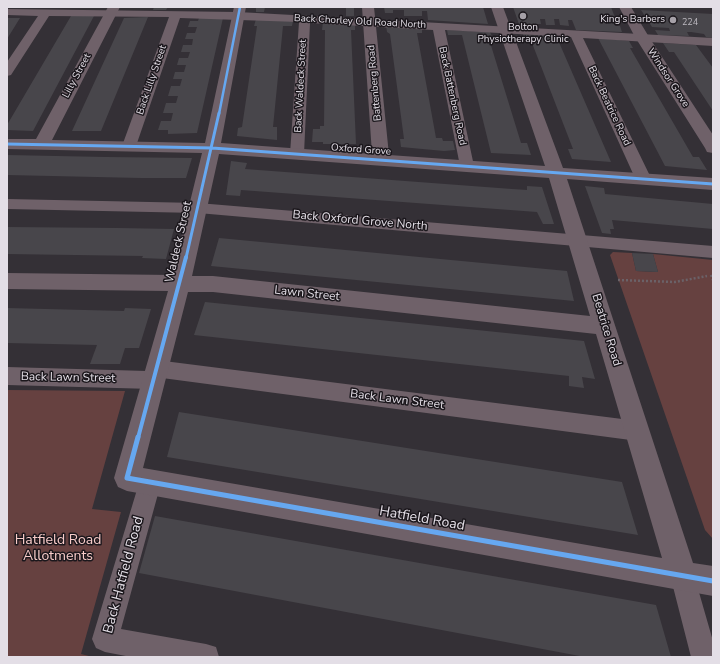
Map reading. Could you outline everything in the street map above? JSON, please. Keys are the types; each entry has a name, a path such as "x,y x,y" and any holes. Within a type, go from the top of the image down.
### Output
{"street":[{"name":"Battenberg Road","path":"368,7 381,160"},
{"name":"Beatrice Road","path":"497,7 556,172 578,239 682,575"},
{"name":"Windsor Grove","path":"625,7 642,37 713,148"},
{"name":"Lilly Street","path":"41,144 112,10"},
{"name":"Waldeck Street","path":"139,480 155,374 180,284 212,148 239,11"},
{"name":"Oxford Grove","path":"7,144 212,148 713,184"},
{"name":"Lawn Street","path":"7,281 213,284 605,326"},
{"name":"Hatfield Road","path":"139,480 713,581"}],"lane":[{"name":"Back Chorley Old Road North","path":"7,12 112,10 176,14 239,11 305,19 713,42"},
{"path":"7,72 46,12"},
{"name":"Back Lilly Street","path":"129,146 176,14"},
{"name":"Back Waldeck Street","path":"297,154 305,19"},
{"name":"Back Battenberg Road","path":"438,26 467,166"},
{"name":"Back Beatrice Road","path":"575,34 643,178"},
{"name":"Back Oxford Grove North","path":"7,204 198,208 578,239 713,252"},
{"name":"Back Lawn Street","path":"7,376 155,374 638,431"},
{"name":"Back Hatfield Road","path":"139,480 105,639 206,657"},
{"name":"Beatrice Road","path":"682,575 704,657"}],"path":[{"path":"590,279 675,282 711,275"}],"green space":[{"path":"613,252 632,253 636,271 658,272 653,254 713,260 713,539 705,530 610,255"},
{"name":"Hatfield Road Allotments","path":"7,390 125,391 92,509 121,512 81,654 93,657 7,657"}],"building":[{"path":"154,7 168,7 166,10 153,10"},
{"path":"256,7 265,7 264,12 256,12"},
{"path":"346,7 354,7 354,16 346,16"},
{"path":"384,7 483,7 488,24 428,20 427,11 422,11 422,16 404,16 404,10 393,10 393,13 385,13"},
{"path":"513,7 611,7 617,23 614,23 615,26 620,26 622,32 576,30 572,20 568,20 569,26 560,25 559,19 554,19 555,25 546,25 545,19 540,19 541,24 534,24 535,28 520,27"},
{"path":"641,10 713,14 713,38 706,37 704,34 691,32 687,32 689,36 658,35 655,30 670,31 669,28 652,27"},
{"path":"71,16 94,16 33,131 7,130 7,125"},
{"path":"148,17 101,131 72,131 124,18"},
{"path":"7,18 20,18 7,39"},
{"path":"199,18 223,18 197,133 168,134 168,130 158,130 161,121 171,121 173,113 163,113 166,103 176,103 178,96 168,96 171,86 180,86 182,79 173,79 175,72 184,72 186,65 177,65 179,58 188,58 190,52 181,52 183,45 192,45 193,39 185,39 187,33 195,33 197,27 188,27 190,21 198,21"},
{"path":"256,19 293,21 292,26 283,26 273,127 277,127 277,140 237,136 238,128 242,127 257,26 254,26"},
{"path":"323,22 355,24 355,30 351,30 356,144 323,144 323,142 312,142 313,129 320,129 320,126 324,126 325,30 322,30"},
{"path":"386,25 422,28 422,33 417,33 436,138 442,138 443,141 453,141 455,150 444,151 401,147 400,139 404,139 390,34 387,32"},
{"path":"447,30 490,32 493,39 489,39 521,143 527,143 531,155 491,153 462,35 448,35"},
{"path":"523,34 568,37 570,41 558,40 611,162 572,159 568,149 573,149 532,43 526,43"},
{"path":"598,38 629,41 633,48 630,48 693,157 699,157 707,170 665,166"},
{"path":"663,43 696,45 713,68 713,111 674,52 669,52"},
{"path":"7,155 192,158 186,178 141,178 7,175"},
{"path":"231,161 247,163 245,169 527,190 527,186 542,187 554,224 543,224 537,212 241,190 240,196 226,195"},
{"path":"585,186 604,188 605,194 713,204 713,229 612,220 614,229 610,229 611,234 602,233"},
{"path":"7,227 174,229 166,259 142,258 143,256 7,254"},
{"path":"219,238 567,271 574,301 211,266"},
{"path":"632,253 653,254 658,272 636,271"},
{"path":"205,302 584,341 595,379 582,377 584,388 569,386 569,376 194,335"},
{"path":"7,308 124,311 125,308 151,309 139,348 125,348 120,364 90,364 97,345 7,343"},
{"path":"179,412 622,482 638,535 167,457"},
{"path":"155,516 656,605 671,657 585,657 139,573"}],"cycle path":[{"path":"240,7 212,148 180,284 127,478 713,581"},
{"path":"7,144 212,148 713,184"}],"place":[{"name":"Bolton Physiotherapy Clinic","path":"523,16"},
{"name":"King's Barbers","path":"673,20"}]}
